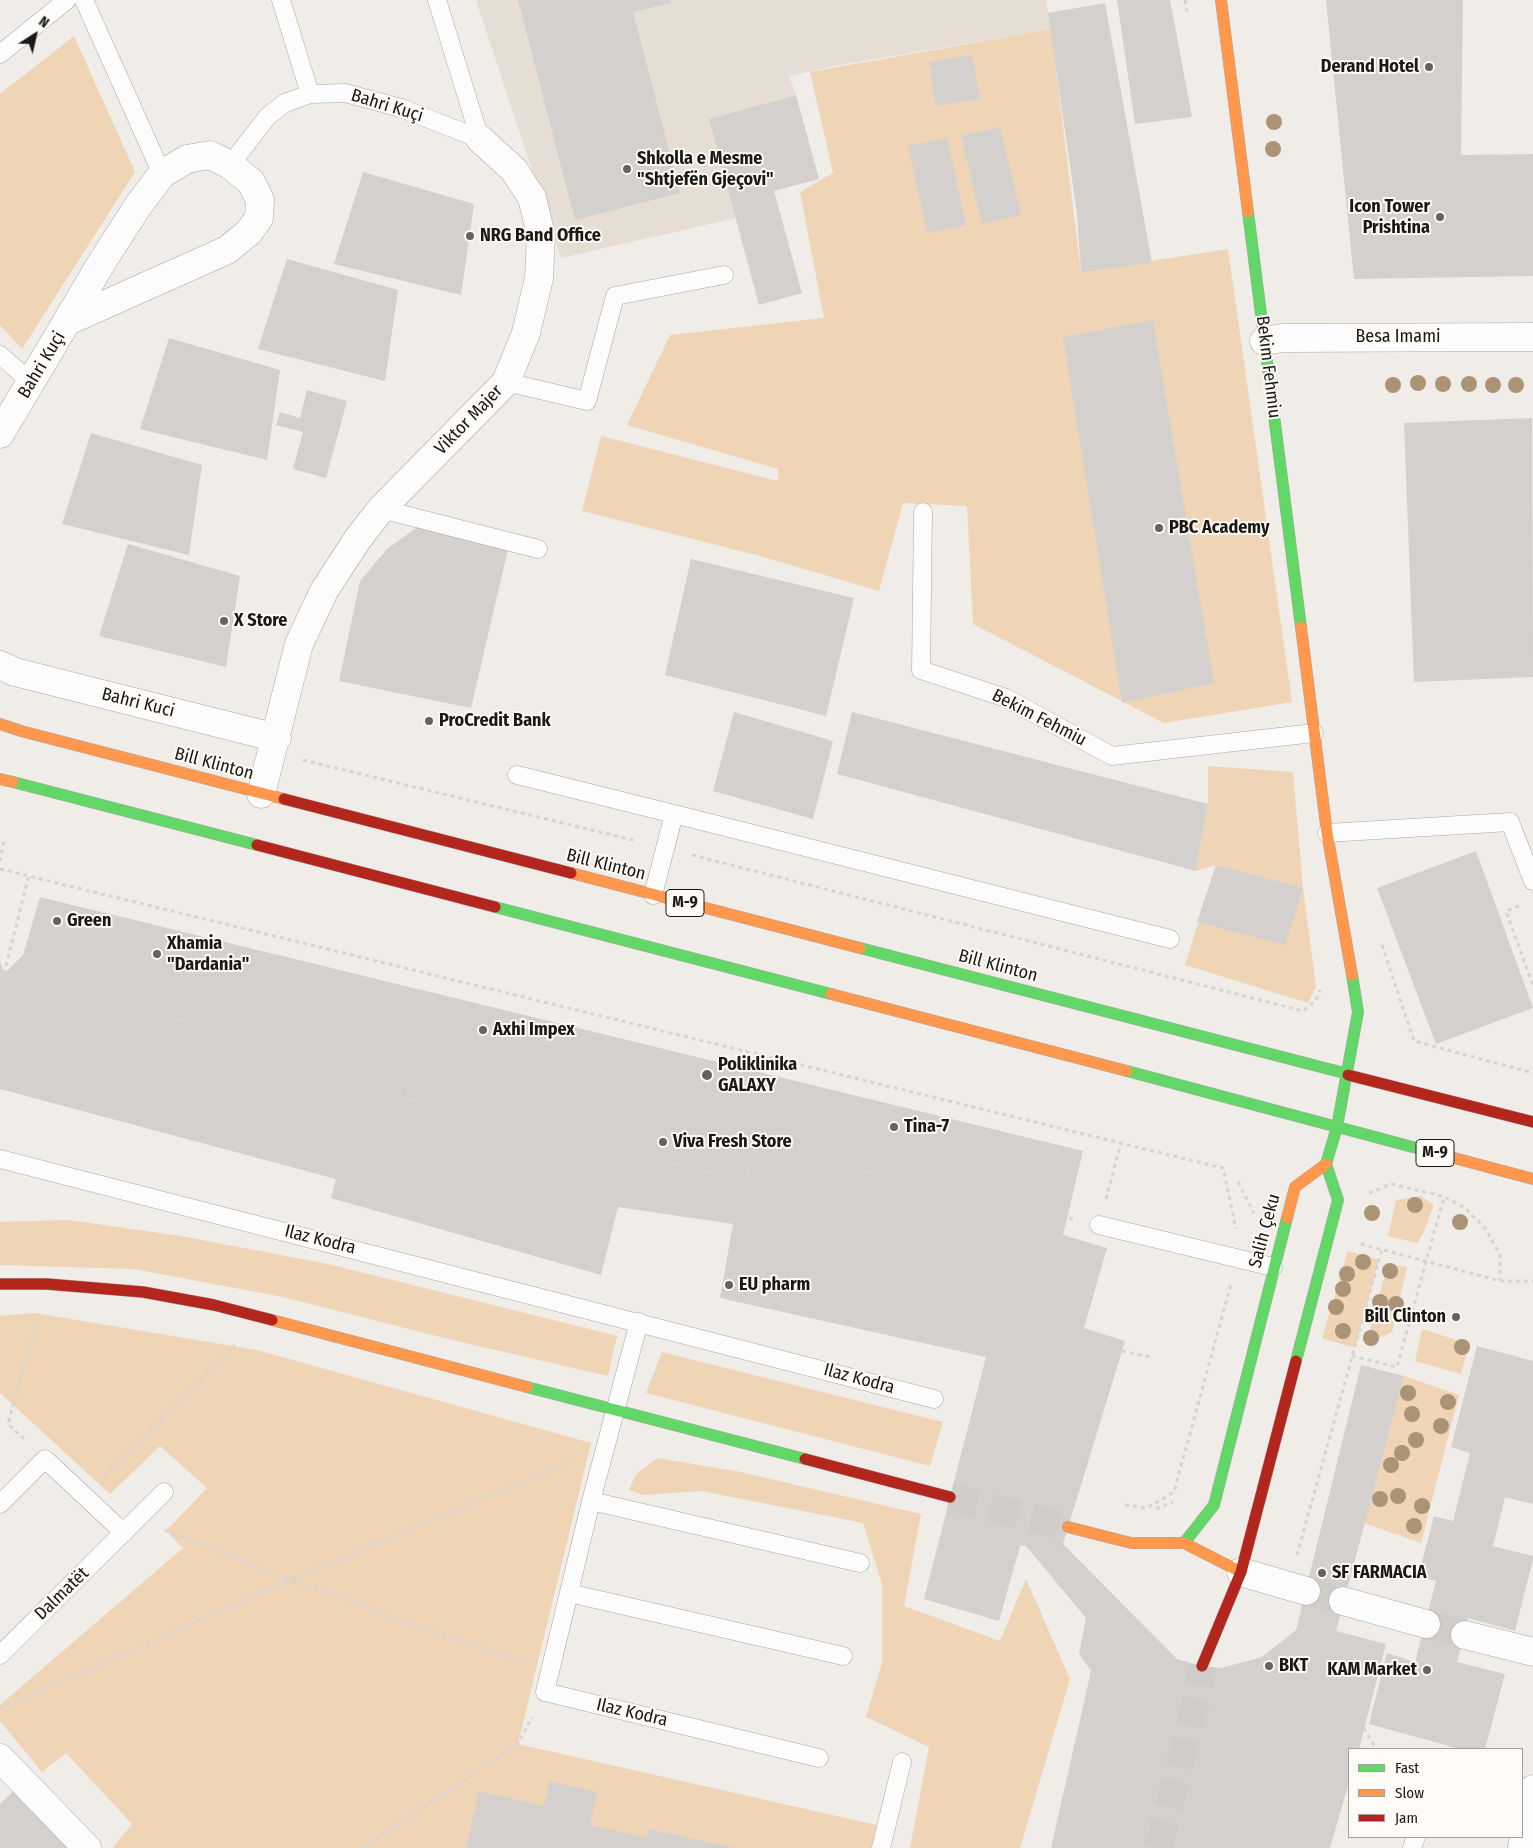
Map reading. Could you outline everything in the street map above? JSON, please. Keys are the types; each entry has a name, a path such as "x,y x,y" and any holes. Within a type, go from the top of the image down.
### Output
{"main road":[{"name":"Bekim Fehmiu","path":"1221,0 1327,833 1358,1012 1348,1075 1337,1127 1326,1164"},
{"name":"Bill Klinton","path":"0,724 261,794 1348,1075"},
{"name":"M-9","path":"0,781 13,782 1533,1179"},
{"name":"M-9","path":"1348,1075 1533,1122"},
{"name":"Salih Çeku","path":"1184,1543 1214,1505 1273,1266 1295,1187 1326,1164"},
{"path":"1202,1666 1241,1572 1338,1200 1326,1164"},
{"path":"0,1284 47,1284 143,1292 214,1305 950,1498"},
{"path":"1068,1527 1131,1543 1184,1543 1241,1572"}],"street":[{"name":"Viktor Majer","path":"261,794 275,745 299,644 324,591 357,540 381,509 506,382 526,333 539,278 541,234 532,198 514,170 480,139"},
{"name":"Bahri Kuçi","path":"0,434 68,320 138,206 162,174 186,159 210,156 230,165 251,182 260,200 260,218 249,232 227,250 68,320"},
{"name":"Besa Imami","path":"1264,341 1282,338 1533,337"},
{"name":"Bahri Kuci","path":"0,665 15,672 275,745"},
{"path":"1241,1572 1297,1589"},
{"path":"1343,1601 1426,1624"},
{"path":"1465,1635 1533,1652"},
{"path":"0,1758 87,1848"},
{"path":"1522,1848 1533,1789"}],"lane":[{"path":"0,54 66,0"},
{"path":"84,0 162,174"},
{"path":"281,0 310,94"},
{"path":"436,0 480,139"},
{"name":"Bahri Kuçi","path":"230,165 268,116 286,102 310,94 345,93 401,108 480,139"},
{"path":"506,382 587,401 615,296 724,275"},
{"path":"0,355 32,382"},
{"path":"381,509 538,549"},
{"name":"Bekim Fehmiu","path":"923,512 921,670 1006,698 1112,756 1314,733"},
{"path":"517,775 1170,939"},
{"path":"653,895 674,814"},
{"path":"1327,833 1510,822 1533,881"},
{"name":"Ilaz Kodra","path":"0,1159 934,1399"},
{"path":"1099,1225 1273,1266"},
{"path":"545,1692 614,1410 639,1322"},
{"path":"0,1504 45,1459 124,1533"},
{"name":"Dalmatët","path":"0,1655 164,1492"},
{"path":"591,1501 860,1563"},
{"path":"569,1593 843,1656"},
{"name":"Ilaz Kodra","path":"545,1692 818,1758"},
{"path":"881,1848 902,1762"}],"path":[{"path":"275,745 664,848 1303,1011 1316,1000"},
{"path":"0,862 4,839"},
{"path":"0,869 292,942 1223,1168 1245,1260"},
{"path":"29,875 2,973 403,1077 399,1097 746,1181 755,1146 1068,1217"},
{"path":"1524,904 1506,911 1533,986"},
{"path":"1414,1041 1533,1073"},
{"path":"1099,1225 1122,1142"},
{"path":"1123,1505 1146,1508 1174,1492 1245,1260 1256,1218 1238,1182"},
{"path":"1367,1195 1392,1184 1444,1197 1465,1208 1485,1228 1500,1255 1500,1281"},
{"path":"1395,1373 1444,1197"},
{"path":"1297,1589 1352,1356 1382,1249 1427,1263 1500,1281 1533,1281"},
{"path":"45,1459 8,1424 47,1284"},
{"path":"85,1496 262,1318"},
{"path":"1122,1352 1150,1357"},
{"path":"1352,1356 1397,1366"},
{"path":"0,1708 289,1580 587,1455 609,1430"},
{"path":"1144,1513 1176,1501"},
{"path":"137,1520 289,1580 550,1672"},
{"path":"363,1848 518,1744 545,1692"},
{"path":"1364,1728 1375,1748"}],"shaded area":[{"name":"Shkolla e Mesme \"Shtjefën Gjeçovi\"","path":"476,0 1046,0 1051,29 840,65 789,76 796,95 709,119 736,218 561,258"},
{"path":"1051,29 1081,272 1228,249 1292,702 1164,723 973,624 967,506 903,503 879,591 760,556 582,511 601,436 778,481 778,469 627,425 670,335 824,318 800,192 833,173 810,72"},
{"path":"74,36 135,172 22,349 0,325 0,94"},
{"path":"1208,766 1293,772 1303,888 1316,987 1308,1003 1185,965 1216,865 1196,871 1208,804"},
{"path":"1421,1196 1434,1205 1424,1232 1417,1243 1388,1236 1396,1200"},
{"path":"69,1220 181,1236 328,1264 617,1336 608,1376 448,1339 283,1297 134,1269 0,1265 0,1222"},
{"path":"1348,1251 1379,1260 1355,1348 1322,1338"},
{"path":"1388,1264 1407,1267 1392,1332 1366,1344"},
{"path":"35,1313 257,1350 591,1443 518,1744 881,1826 871,1848 114,1848 132,1824 66,1753 42,1772 0,1721 0,1705 183,1548 166,1531 207,1488 160,1446 110,1494 0,1393 0,1316"},
{"path":"1422,1329 1469,1344 1461,1374 1415,1361"},
{"path":"662,1352 943,1422 930,1466 646,1393"},
{"path":"1404,1376 1459,1395 1421,1543 1364,1523"},
{"path":"657,1458 736,1471 921,1514 904,1606 1000,1641 1026,1579 1070,1679 1020,1848 910,1848 929,1747 866,1717 882,1663 882,1584 863,1523 702,1491 643,1495 629,1490 636,1474"}],"building":[{"path":"518,0 670,0 671,3 633,12 680,193 575,220"},
{"path":"1117,0 1170,0 1192,117 1135,124"},
{"path":"1326,0 1463,0 1461,155 1533,154 1533,276 1354,279"},
{"path":"1105,3 1152,263 1081,272 1077,214 1048,13"},
{"path":"972,55 980,99 936,106 929,62"},
{"path":"796,95 819,179 774,191 802,293 759,305 709,119"},
{"path":"1000,127 1021,215 982,224 961,136"},
{"path":"947,138 966,225 927,233 908,146"},
{"path":"363,172 474,204 461,295 334,264"},
{"path":"287,259 398,290 385,381 258,349"},
{"path":"1153,320 1214,683 1122,703 1063,337"},
{"path":"169,338 280,370 267,460 140,429"},
{"path":"307,390 347,401 326,478 293,469 303,432 276,425 280,412 300,418"},
{"path":"1532,418 1533,677 1414,682 1404,423"},
{"path":"91,433 202,465 189,555 62,524"},
{"path":"423,523 508,549 471,708 339,681 360,581 387,549"},
{"path":"128,544 240,576 226,667 99,636"},
{"path":"691,559 854,598 826,716 665,675"},
{"path":"734,712 833,741 813,819 713,791"},
{"path":"852,712 1208,804 1196,871 837,774"},
{"path":"1476,851 1533,1008 1436,1044 1377,888"},
{"path":"1216,865 1303,888 1285,945 1197,922"},
{"path":"40,897 1083,1151 1063,1235 1107,1248 1084,1328 1125,1341 1063,1544 1177,1659 1202,1666 1221,1668 1262,1657 1296,1630 1361,1365 1404,1376 1336,1631 1386,1644 1359,1748 1348,1748 1348,1785 1330,1848 1051,1848 1091,1671 1079,1654 1086,1618 1025,1545 1020,1546 999,1621 924,1599 986,1357 720,1298 733,1224 618,1207 601,1275 331,1198 336,1179 0,1089 0,961 4,974 23,955"},
{"path":"1477,1346 1533,1361 1533,1504 1505,1497 1493,1546 1533,1556 1515,1631 1468,1618 1457,1662 1505,1674 1485,1748 1456,1748 1369,1724 1387,1653 1415,1662 1436,1581 1418,1577 1434,1516 1453,1521 1470,1453 1451,1447"},
{"path":"549,1781 597,1792 590,1825 647,1838 649,1829 735,1848 466,1848 479,1791 544,1806"},
{"path":"14,1791 67,1848 0,1848 0,1804"}],"tunnel":[{"path":"950,1497 1068,1527"},
{"path":"1306,1591 1343,1601"},
{"path":"1426,1624 1465,1635"},
{"path":"1158,1848 1198,1694 1202,1666"}],"traffic: fast":[{"path":"1248,212 1301,627"},
{"path":"13,782 257,845"},
{"path":"495,907 831,994"},
{"path":"860,948 1348,1074"},
{"path":"1326,1164 1337,1127 1358,1012 1352,975"},
{"path":"1127,1071 1454,1158"},
{"path":"1296,1361 1338,1200 1326,1164"},
{"path":"1184,1543 1214,1505 1287,1218"},
{"path":"527,1387 805,1459"}],"traffic: slow":[{"path":"1221,0 1248,212"},
{"path":"1301,627 1327,833 1352,975"},
{"path":"0,724 21,731"},
{"path":"21,731 284,799"},
{"path":"0,779 13,782"},
{"path":"571,873 860,948"},
{"path":"831,994 1127,1071"},
{"path":"1454,1158 1533,1179"},
{"path":"1287,1218 1295,1187 1326,1164"},
{"path":"272,1320 527,1387"},
{"path":"1068,1527 1131,1543 1184,1543 1241,1572"}],"traffic: jam":[{"path":"284,799 571,873"},
{"path":"257,845 495,907"},
{"path":"1348,1075 1533,1122"},
{"path":"0,1284 47,1284 143,1292 214,1305 272,1320"},
{"path":"1202,1666 1241,1572 1296,1361"},
{"path":"805,1459 950,1497"}],"place":[{"name":"Derand Hotel","path":"1429,67"},
{"name":"Shkolla e Mesme \"Shtjefën Gjeçovi\"","path":"627,169"},
{"name":"Icon Tower Prishtina","path":"1440,217"},
{"name":"NRG Band Office","path":"470,236"},
{"name":"PBC Academy","path":"1159,528"},
{"name":"X Store","path":"224,621"},
{"name":"ProCredit Bank","path":"429,721"},
{"name":"Green","path":"57,921"},
{"name":"Xhamia \"Dardania\"","path":"157,954"},
{"name":"Axhi Impex","path":"483,1030"},
{"name":"Poliklinika GALAXY","path":"707,1075"},
{"name":"Tina-7","path":"894,1127"},
{"name":"Viva Fresh Store","path":"663,1142"},
{"name":"EU pharm","path":"729,1285"},
{"name":"Bill Clinton","path":"1456,1317"},
{"name":"SF FARMACIA","path":"1322,1573"},
{"name":"BKT","path":"1269,1666"},
{"name":"KAM Market","path":"1427,1670"}]}
